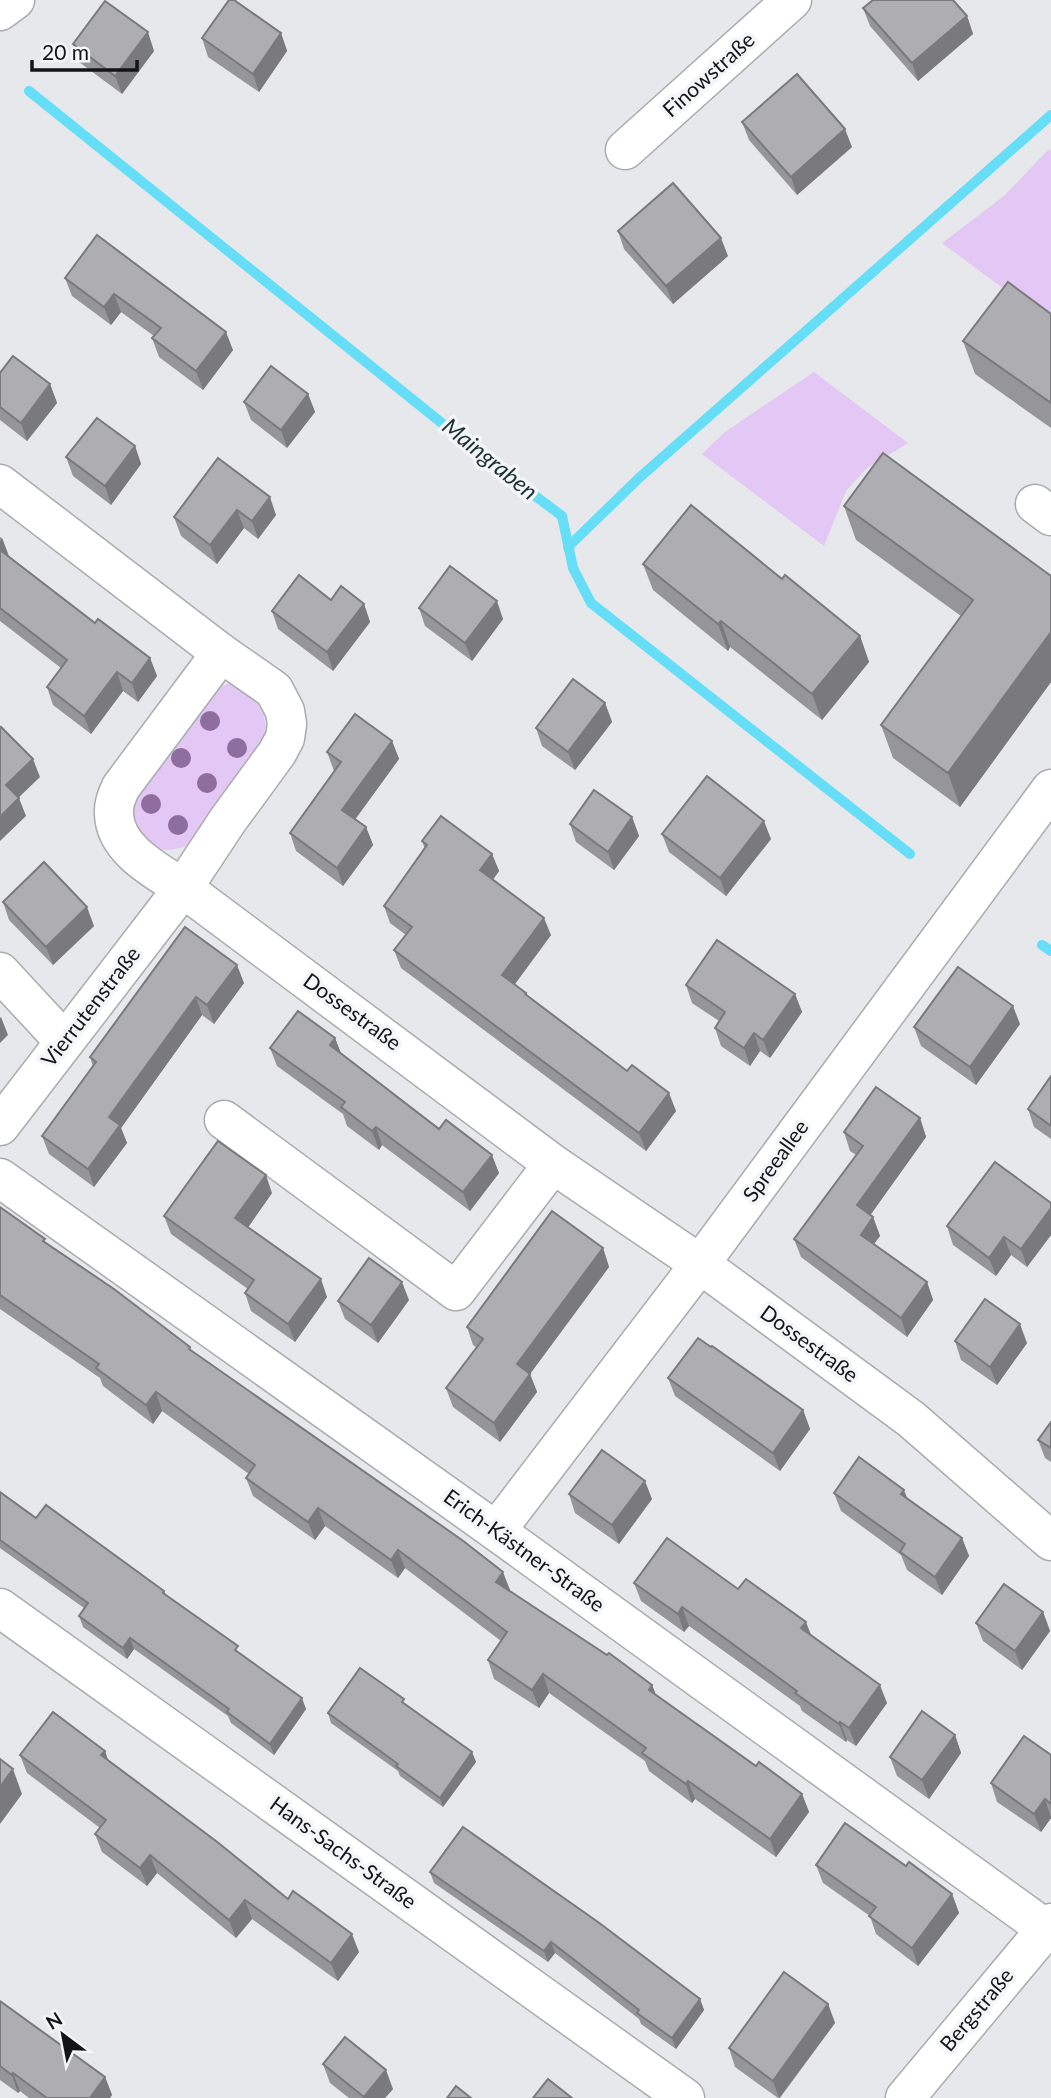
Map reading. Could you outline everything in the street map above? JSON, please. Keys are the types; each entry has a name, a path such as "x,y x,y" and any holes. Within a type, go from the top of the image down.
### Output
{"street":[{"path":"0,11 15,0"},
{"name":"Finowstraße","path":"625,150 792,0"},
{"path":"0,484 221,653 274,690 285,711 288,724 285,738 183,888"},
{"name":"Dossestraße","path":"221,653 121,787 113,815 119,834 126,843 145,863 183,888 553,1164 700,1264 911,1419 1051,1541"},
{"name":"Spreeallee","path":"496,1531 700,1264 1051,789"},
{"name":"Vierrutenstraße","path":"0,1126 183,888"},
{"path":"0,972 64,1041"},
{"path":"223,1120 456,1292 553,1164"},
{"name":"Erich-Kästner-Straße","path":"0,1178 1049,1926"},
{"name":"Hans-Sachs-Straße","path":"0,1608 685,2098"},
{"name":"Bergstraße","path":"905,2098 1049,1926"}],"shaded area":[{"path":"1049,149 1051,324 942,243 1004,196"},
{"path":"814,372 908,443 867,468 846,491 824,546 702,454 725,432"},
{"path":"229,683 248,695 260,707 265,721 259,749 241,780 198,839 184,847 157,850 133,827 130,804 202,695"}],"building":[{"path":"229,0 234,0 281,33 253,74 202,38"},
{"path":"873,0 953,0 967,16 912,63 863,8"},
{"path":"105,1 148,32 115,76 73,44"},
{"path":"797,74 845,129 791,177 742,122"},
{"path":"673,183 721,238 666,286 618,231"},
{"path":"97,235 226,332 196,371 152,338 161,328 114,294 104,307 65,278"},
{"path":"1008,282 1051,314 1051,403 963,341"},
{"path":"13,356 50,384 21,423 0,407 0,373"},
{"path":"271,366 308,394 281,430 244,402"},
{"path":"97,418 135,446 105,486 66,457"},
{"path":"883,453 1051,576 1051,632 948,773 881,725 973,600 844,506"},
{"path":"218,458 270,497 252,521 237,510 210,545 174,517"},
{"path":"691,505 782,579 785,575 860,636 812,694 721,621 718,624 643,564"},
{"path":"0,550 95,623 98,619 150,658 132,683 117,672 84,716 47,687 67,660 0,608"},
{"path":"450,566 497,601 465,643 419,608"},
{"path":"299,575 331,600 341,586 364,604 327,652 272,611"},
{"path":"573,679 605,703 568,752 536,728"},
{"path":"355,714 392,741 342,810 366,827 337,868 290,833 341,762 327,752"},
{"path":"0,728 33,759 6,785 19,798 0,817"},
{"path":"707,776 764,821 720,878 662,834"},
{"path":"594,790 632,817 608,852 570,824"},
{"path":"441,816 492,854 480,870 544,918 502,975 627,1071 632,1065 669,1093 639,1133 394,950 412,927 384,906 427,845 422,841"},
{"path":"44,862 87,907 46,947 3,902"},
{"path":"185,927 237,965 207,1005 196,997 109,1117 120,1125 88,1169 42,1136 96,1062 90,1057"},
{"path":"717,940 795,994 763,1040 754,1033 744,1048 715,1028 725,1012 686,985"},
{"path":"958,967 1013,1006 970,1067 914,1027"},
{"path":"298,1011 335,1038 330,1045 439,1129 446,1120 492,1155 463,1192 376,1127 372,1131 341,1107 345,1102 270,1048"},
{"path":"1051,1076 1051,1126 1028,1109"},
{"path":"876,1087 920,1118 857,1205 873,1217 861,1235 927,1282 901,1318 794,1239 863,1146 844,1132"},
{"path":"218,1141 266,1175 235,1218 321,1279 288,1324 245,1293 254,1280 164,1216"},
{"path":"995,1162 1051,1203 1051,1208 1021,1249 1004,1237 989,1258 947,1226"},
{"path":"0,1207 45,1239 43,1241 114,1289 190,1347 189,1349 462,1540 503,1572 496,1582 607,1655 609,1653 652,1685 649,1690 756,1766 759,1762 802,1794 770,1839 688,1781 686,1784 642,1753 646,1748 543,1674 532,1690 488,1660 507,1632 398,1550 391,1560 318,1508 308,1522 246,1478 255,1465 156,1392 146,1405 96,1368 99,1364 0,1295"},
{"path":"552,1211 603,1248 517,1364 530,1374 494,1423 446,1388 483,1339 467,1327"},
{"path":"369,1258 402,1282 371,1325 338,1301"},
{"path":"985,1299 1020,1324 990,1367 955,1341"},
{"path":"698,1338 803,1410 773,1453 668,1378"},
{"path":"1051,1422 1051,1448 1038,1440"},
{"path":"602,1450 645,1481 612,1525 569,1494"},
{"path":"859,1457 904,1490 901,1494 962,1538 935,1577 900,1552 905,1544 834,1493"},
{"path":"0,1492 36,1518 46,1505 238,1646 235,1650 302,1698 270,1744 227,1712 229,1709 130,1638 123,1648 79,1616 88,1603 0,1540"},
{"path":"667,1538 738,1589 746,1579 806,1622 801,1628 880,1685 849,1728 795,1693 797,1691 682,1607 678,1614 634,1583"},
{"path":"1004,1584 1043,1612 1015,1651 976,1623"},
{"path":"360,1668 472,1752 440,1798 328,1713"},
{"path":"922,1711 955,1735 922,1780 890,1757"},
{"path":"53,1712 105,1751 101,1755 288,1899 293,1891 352,1934 331,1963 245,1900 229,1920 150,1855 140,1868 95,1834 106,1820 20,1755"},
{"path":"1024,1736 1051,1755 1051,1804 1045,1799 1034,1814 991,1783"},
{"path":"0,1759 13,1769 0,1787"},
{"path":"845,1823 906,1866 909,1862 952,1894 912,1948 869,1916 876,1907 816,1865"},
{"path":"463,1827 598,1922 700,1999 672,2038 637,2013 639,2010 551,1942 544,1951 430,1872"},
{"path":"784,1972 828,2004 773,2081 729,2048"},
{"path":"0,2001 105,2077 90,2098 47,2098 0,2066"},
{"path":"345,2037 386,2070 364,2097 323,2064"},
{"path":"548,2079 572,2098 533,2098"},
{"path":"456,2086 471,2098 447,2098"}],"waterway":[{"name":"Maingraben","path":"29,91 494,465 562,516 573,568 591,603 910,854"},
{"path":"568,547 639,478 1051,115"},
{"name":"Maingraben","path":"1042,945 1051,951"}]}
